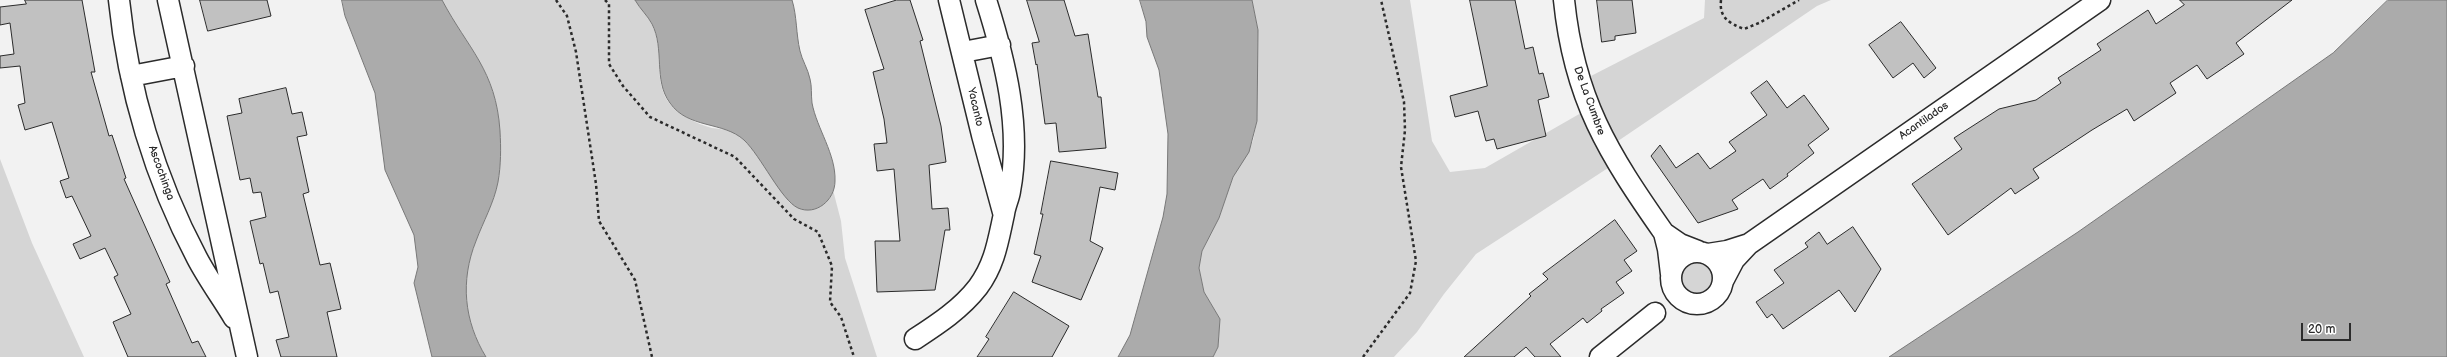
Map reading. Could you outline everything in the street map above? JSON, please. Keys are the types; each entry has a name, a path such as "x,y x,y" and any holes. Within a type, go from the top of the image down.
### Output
{"street":[{"name":"Ascochinga","path":"119,0 131,76 154,157 172,205 197,258 242,332"},
{"name":"Ascochinga","path":"168,0 184,66 247,357"},
{"name":"Yacanto","path":"949,0 963,52 982,135 1004,214"},
{"name":"Yacanto","path":"915,339 965,302 986,275 996,253 1010,191 1013,168 1013,128 1000,44 986,0"},
{"name":"De La Cumbre","path":"1564,0 1574,61 1593,120 1613,158 1664,233"},
{"name":"Acantilados","path":"1749,244 2100,0"},
{"path":"963,52 1000,44"},
{"path":"131,76 184,66"},
{"path":"1664,233 1680,244 1703,253 1720,265 1723,281"},
{"path":"1664,233 1668,248 1671,278 1677,295 1689,303"},
{"path":"1600,357 1655,313 1662,304 1677,260 1683,255 1727,252 1749,244"},
{"path":"1655,313 1689,303 1697,304 1712,300 1721,288 1734,260 1749,244"}],"path":[{"path":"556,0 567,16 576,52 596,184 599,221 635,280 652,357"},
{"path":"605,0 609,4 609,64 623,86 646,112 650,116 735,157 794,219 818,232 832,266 830,302 841,317 854,357"},
{"path":"1363,357 1410,293 1416,261 1401,167 1405,130 1404,102 1381,0"},
{"path":"1721,0 1720,9 1728,22 1744,29 1759,23 1799,0"}],"shaded area":[{"path":"342,0 442,0 487,76 493,92 500,131 500,169 494,197 471,256 466,286 469,315 473,329 486,357 432,357 414,283 418,267 414,235 385,170 375,93 345,16"},
{"path":"442,0 635,0 650,22 656,34 661,86 670,104 674,108 695,122 712,128 728,130 749,144 764,163 790,203 829,199 833,190 841,221 845,258 877,357 486,357 473,329 469,315 466,286 471,256 491,205 498,182 501,150 500,131 493,92 487,76"},
{"path":"635,0 792,0 800,51 811,82 814,113 833,161 835,171 835,181 832,194 823,205 811,210 798,208 785,196 751,147 744,140 736,134 696,121 677,111 665,94 662,84 656,34 652,24"},
{"path":"1140,0 1252,0 1258,30 1257,121 1249,152 1233,177 1219,218 1202,251 1199,268 1204,292 1220,319 1218,347 1213,357 1118,357 1130,335 1163,217 1167,194 1168,134 1159,70 1147,37 1146,22"},
{"path":"1252,0 1410,0 1432,141 1450,172 1485,168 1581,113 1608,168 1476,254 1444,294 1417,332 1394,357 1213,357 1218,347 1220,319 1204,292 1199,268 1202,251 1219,218 1233,177 1253,141 1257,121 1258,30"},
{"path":"1705,0 1831,0 1817,6 1618,141 1601,109 1591,76 1704,18"},
{"path":"2388,0 2447,0 2447,357 1889,357 2078,232 2333,53"},
{"path":"0,159 32,243 84,357 0,357"},
{"path":"1701,263 1708,265 1713,270 1715,280 1713,290 1708,295 1695,297 1688,295 1683,290 1681,277 1683,270 1688,265"}],"building":[{"path":"25,0 82,0 95,72 91,72 109,136 112,135 126,178 124,179 170,282 166,284 192,343 198,341 206,357 128,357 113,322 131,314 114,277 118,275 105,248 80,259 73,244 91,236 72,196 66,198 60,181 69,178 52,122 25,130 18,105 25,103 20,66 0,68 0,56 14,54 10,23 0,25 0,7 26,4"},
{"path":"200,0 267,0 271,16 208,31"},
{"path":"897,0 910,0 923,40 920,41 941,126 946,162 929,165 932,209 948,208 950,230 945,230 935,290 877,292 875,241 900,241 894,169 877,171 874,144 887,143 884,119 873,72 884,69 865,10"},
{"path":"1027,0 1064,0 1075,36 1088,34 1098,97 1101,97 1106,148 1059,152 1056,123 1045,124 1037,64 1036,65 1032,43 1039,42"},
{"path":"1470,0 1515,0 1525,49 1533,47 1539,74 1543,73 1549,97 1538,100 1546,136 1497,149 1494,139 1486,141 1478,111 1455,117 1450,96 1487,86"},
{"path":"1597,0 1632,0 1636,33 1615,36 1615,40 1602,42"},
{"path":"2180,0 2292,0 2236,43 2244,54 2207,79 2197,65 2170,83 2176,93 2134,121 2127,109 2092,130 2033,169 2039,178 2015,194 2011,188 1948,235 1912,184 1962,149 1954,138 1999,109 2036,100 2061,83 2058,78 2101,50 2097,44 2148,10 2156,24 2184,5"},
{"path":"1901,22 1936,68 1924,78 1913,63 1893,78 1869,45"},
{"path":"1767,81 1787,108 1804,95 1829,129 1808,145 1814,153 1787,174 1788,176 1770,189 1763,179 1732,200 1738,209 1698,223 1651,156 1660,145 1676,168 1698,153 1710,169 1736,151 1729,142 1767,115 1751,93"},
{"path":"286,88 292,114 302,112 307,135 297,137 309,192 303,194 320,265 330,263 341,309 327,312 337,357 281,357 276,340 289,337 278,291 270,293 263,263 260,264 250,221 266,217 261,192 253,193 250,178 240,180 227,116 242,113 239,99"},
{"path":"1051,161 1118,173 1115,190 1100,187 1090,241 1103,248 1081,300 1032,282 1041,256 1034,254 1043,214 1041,214"},
{"path":"1615,220 1637,251 1624,260 1632,271 1616,282 1624,293 1601,309 1602,311 1587,323 1583,318 1550,344 1561,357 1535,357 1526,347 1514,357 1464,357 1531,296 1529,294 1548,279 1543,274"},
{"path":"1853,227 1881,269 1855,312 1839,290 1783,329 1772,314 1767,318 1756,302 1784,283 1774,270 1808,247 1805,243 1819,232 1827,244"},
{"path":"1014,292 1069,326 1052,357 977,357 989,339 986,337"}]}
